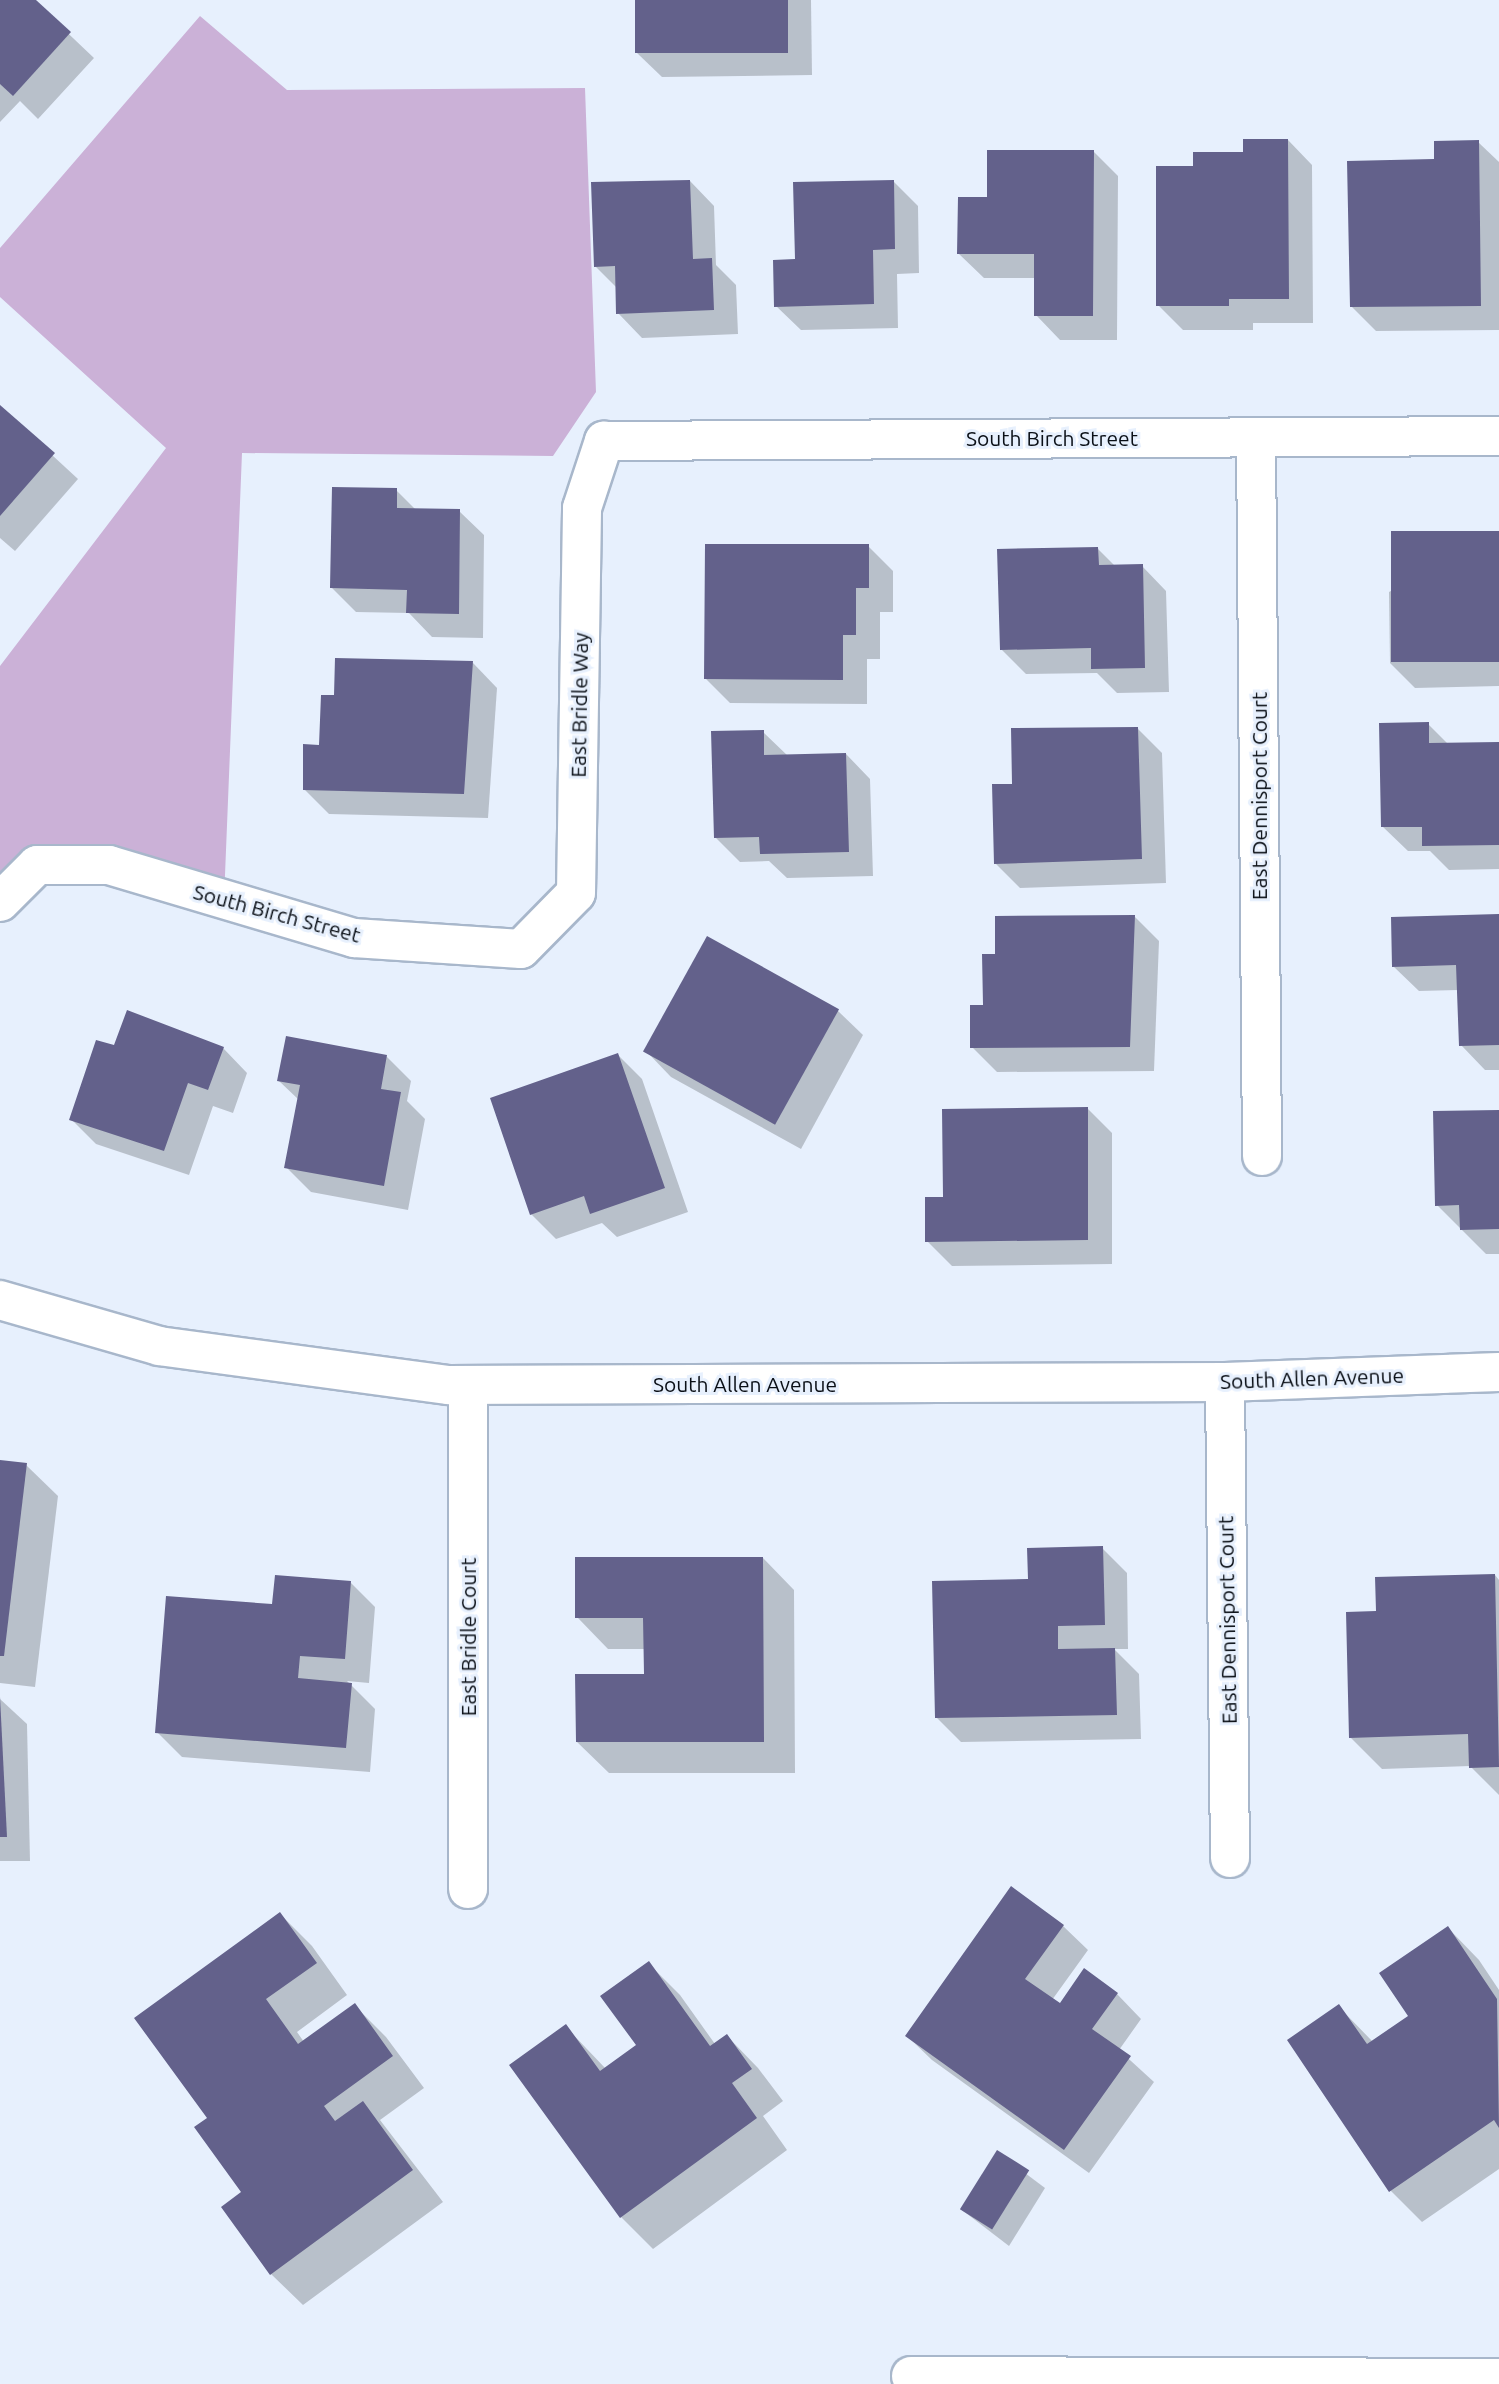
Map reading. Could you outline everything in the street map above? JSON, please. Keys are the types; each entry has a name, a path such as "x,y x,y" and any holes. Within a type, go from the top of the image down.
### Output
{"street":[{"name":"South Birch Street","path":"604,441 1499,436"},
{"name":"East Dennisport Court","path":"1256,437 1262,1156"},
{"name":"East Bridle Way","path":"521,949 576,893 582,508 604,441"},
{"name":"South Birch Street","path":"0,902 37,865 109,865 354,938 521,949"},
{"name":"South Allen Avenue","path":"0,1300 159,1346 303,1368 468,1385 1225,1382 1499,1373"},
{"name":"East Dennisport Court","path":"1225,1382 1230,1857"},
{"name":"East Bridle Court","path":"468,1385 468,1889"},
{"path":"911,2376 1405,2381 1499,2378"}],"shaded area":[{"path":"200,16 287,90 585,88 596,392 553,456 242,453 224,900 37,865 0,902 0,666 166,448 0,297 0,248"}],"building":[{"path":"0,0 36,0 71,32 13,96 0,84"},
{"path":"635,0 788,0 788,53 635,53"},
{"path":"1243,139 1288,139 1289,299 1229,299 1229,306 1156,306 1156,166 1193,166 1193,152 1243,152"},
{"path":"1479,140 1481,306 1350,307 1347,161 1434,159 1434,141"},
{"path":"987,150 1094,150 1093,316 1034,316 1034,254 957,254 958,197 987,197"},
{"path":"690,180 693,259 712,258 714,310 616,314 615,266 594,267 591,182"},
{"path":"894,180 895,249 873,250 874,304 774,307 773,260 795,259 793,182"},
{"path":"0,405 55,453 0,516"},
{"path":"332,487 397,488 397,508 460,509 459,614 406,613 407,590 330,588"},
{"path":"1391,531 1499,531 1499,662 1391,662"},
{"path":"705,544 869,544 869,588 856,588 856,635 843,635 843,680 704,679"},
{"path":"1098,547 1099,565 1143,564 1145,668 1091,669 1091,648 1000,650 997,549"},
{"path":"335,658 473,661 464,794 303,790 303,744 319,745 321,695 334,695"},
{"path":"1429,722 1429,743 1499,742 1499,845 1422,846 1422,827 1381,827 1379,723"},
{"path":"1138,727 1142,859 994,864 992,784 1012,784 1011,728"},
{"path":"764,730 764,755 846,753 849,852 760,854 759,837 714,838 711,731"},
{"path":"1499,914 1499,1045 1459,1046 1456,965 1392,967 1391,917"},
{"path":"1135,915 1130,1047 970,1048 970,1005 983,1005 982,954 995,954 995,916"},
{"path":"707,936 839,1009 775,1125 643,1051"},
{"path":"127,1010 224,1047 208,1090 188,1083 164,1151 69,1120 96,1040 114,1045"},
{"path":"286,1036 387,1055 381,1089 401,1092 384,1186 284,1168 300,1085 277,1081"},
{"path":"618,1053 665,1188 590,1214 584,1196 530,1215 490,1098"},
{"path":"1088,1107 1088,1240 925,1242 925,1197 943,1197 942,1109"},
{"path":"1499,1110 1499,1229 1460,1230 1459,1205 1435,1206 1433,1111"},
{"path":"0,1460 27,1463 4,1656 0,1656"},
{"path":"1103,1546 1105,1625 1058,1626 1058,1649 1115,1648 1117,1715 935,1718 932,1581 1028,1579 1027,1548"},
{"path":"575,1557 763,1557 764,1742 576,1742 575,1674 644,1674 643,1618 575,1618"},
{"path":"1495,1574 1499,1767 1469,1768 1468,1734 1349,1738 1346,1612 1376,1611 1375,1577"},
{"path":"275,1575 351,1581 345,1659 300,1656 298,1678 352,1683 346,1748 155,1733 166,1596 272,1604"},
{"path":"0,1697 7,1837 0,1837"},
{"path":"1011,1886 1064,1925 1025,1979 1060,2003 1084,1968 1118,1993 1092,2029 1131,2056 1064,2150 905,2036"},
{"path":"280,1912 317,1963 266,1999 298,2044 355,2003 393,2056 324,2106 335,2121 363,2101 413,2170 270,2275 221,2207 241,2192 194,2127 207,2118 134,2018"},
{"path":"1448,1926 1497,1999 1499,2128 1494,2120 1389,2192 1287,2040 1339,2004 1367,2044 1408,2016 1379,1973"},
{"path":"649,1961 710,2046 727,2034 752,2069 732,2083 757,2118 620,2218 509,2065 566,2024 600,2071 636,2045 600,1996"},
{"path":"997,2150 1029,2170 992,2230 960,2209"}]}
